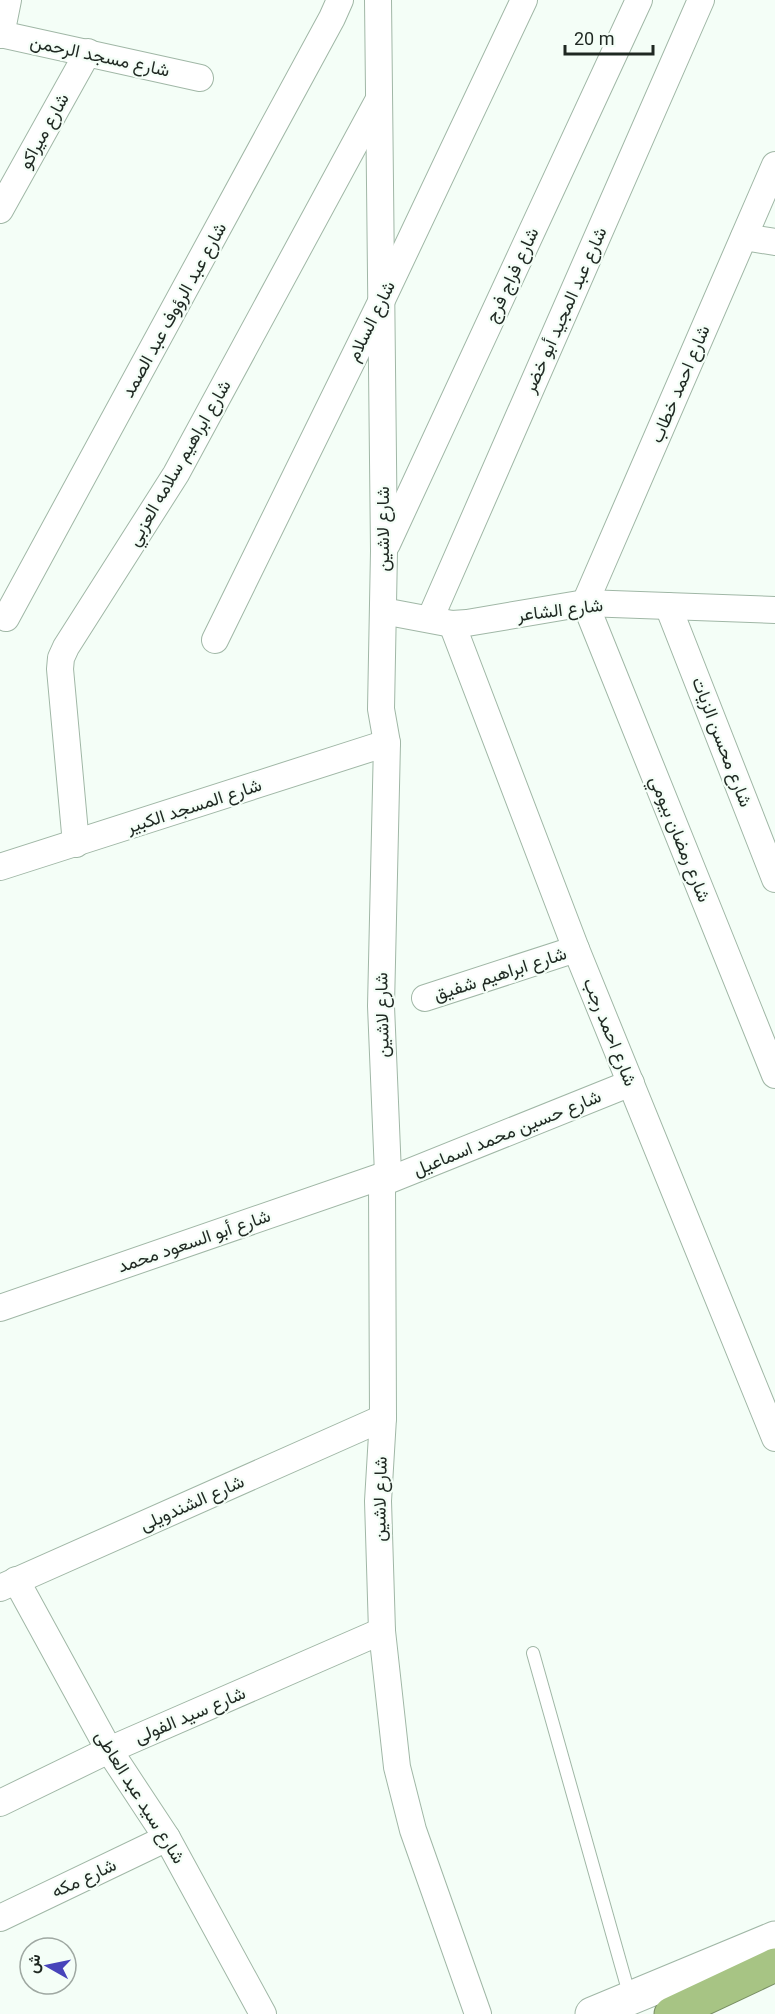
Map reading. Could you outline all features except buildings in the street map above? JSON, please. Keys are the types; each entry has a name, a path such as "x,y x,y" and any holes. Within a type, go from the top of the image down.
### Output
{"highway":[{"path":"671,2014 775,1965"}],"main road":[{"path":"592,2014 775,1938"}],"street":[{"path":"0,34 8,0"},
{"name":"شارع عبد الرؤوف عبد الصمد","path":"6,618 332,18 339,0"},
{"name":"شارع لاشين","path":"378,0 384,551 381,709 387,743 381,1006 385,1178 383,1418 378,1501 381,1631 397,1767 413,1830 478,2014"},
{"name":"شارع السلام","path":"215,640 380,304 524,0"},
{"name":"شارع فراج فرج","path":"384,551 639,0"},
{"name":"شارع عبد المجيد أبو خضر","path":"441,622 701,0"},
{"name":"شارع مسجد الرحمن","path":"0,34 201,78"},
{"name":"شارع ميراكو","path":"0,210 88,52"},
{"name":"شارع ابراهيم سلامه العزبي","path":"76,844 60,669 61,658 176,474 378,100"},
{"name":"شارع احمد خطاب","path":"585,603 775,165"},
{"path":"744,237 775,242"},
{"name":"شارع الشاعر","path":"383,611 441,622 467,623 585,603 775,610"},
{"name":"شارع رمضان بيومي","path":"585,603 775,1075"},
{"name":"شارع محسن الزيات","path":"669,606 775,879"},
{"name":"شارع احمد رجب","path":"441,622 775,1438"},
{"name":"شارع المسجد الكبير","path":"0,867 387,743"},
{"name":"شارع ابراهيم شفيق","path":"425,998 576,949"},
{"name":"شارع حسين محمد اسماعيل","path":"385,1178 631,1083"},
{"name":"شارع أبو السعود محمد","path":"0,1308 385,1178"},
{"name":"شارع الشندويلى","path":"8,1584 383,1418"},
{"name":"شارع سيد عبد العاطى","path":"8,1584 109,1750 167,1838 263,2014"},
{"name":"شارع سيد الفولى","path":"0,1803 109,1750 381,1631"},
{"name":"شارع مكه","path":"0,1918 167,1838"}],"lane":[{"path":"533,1653 630,1998"}]}
